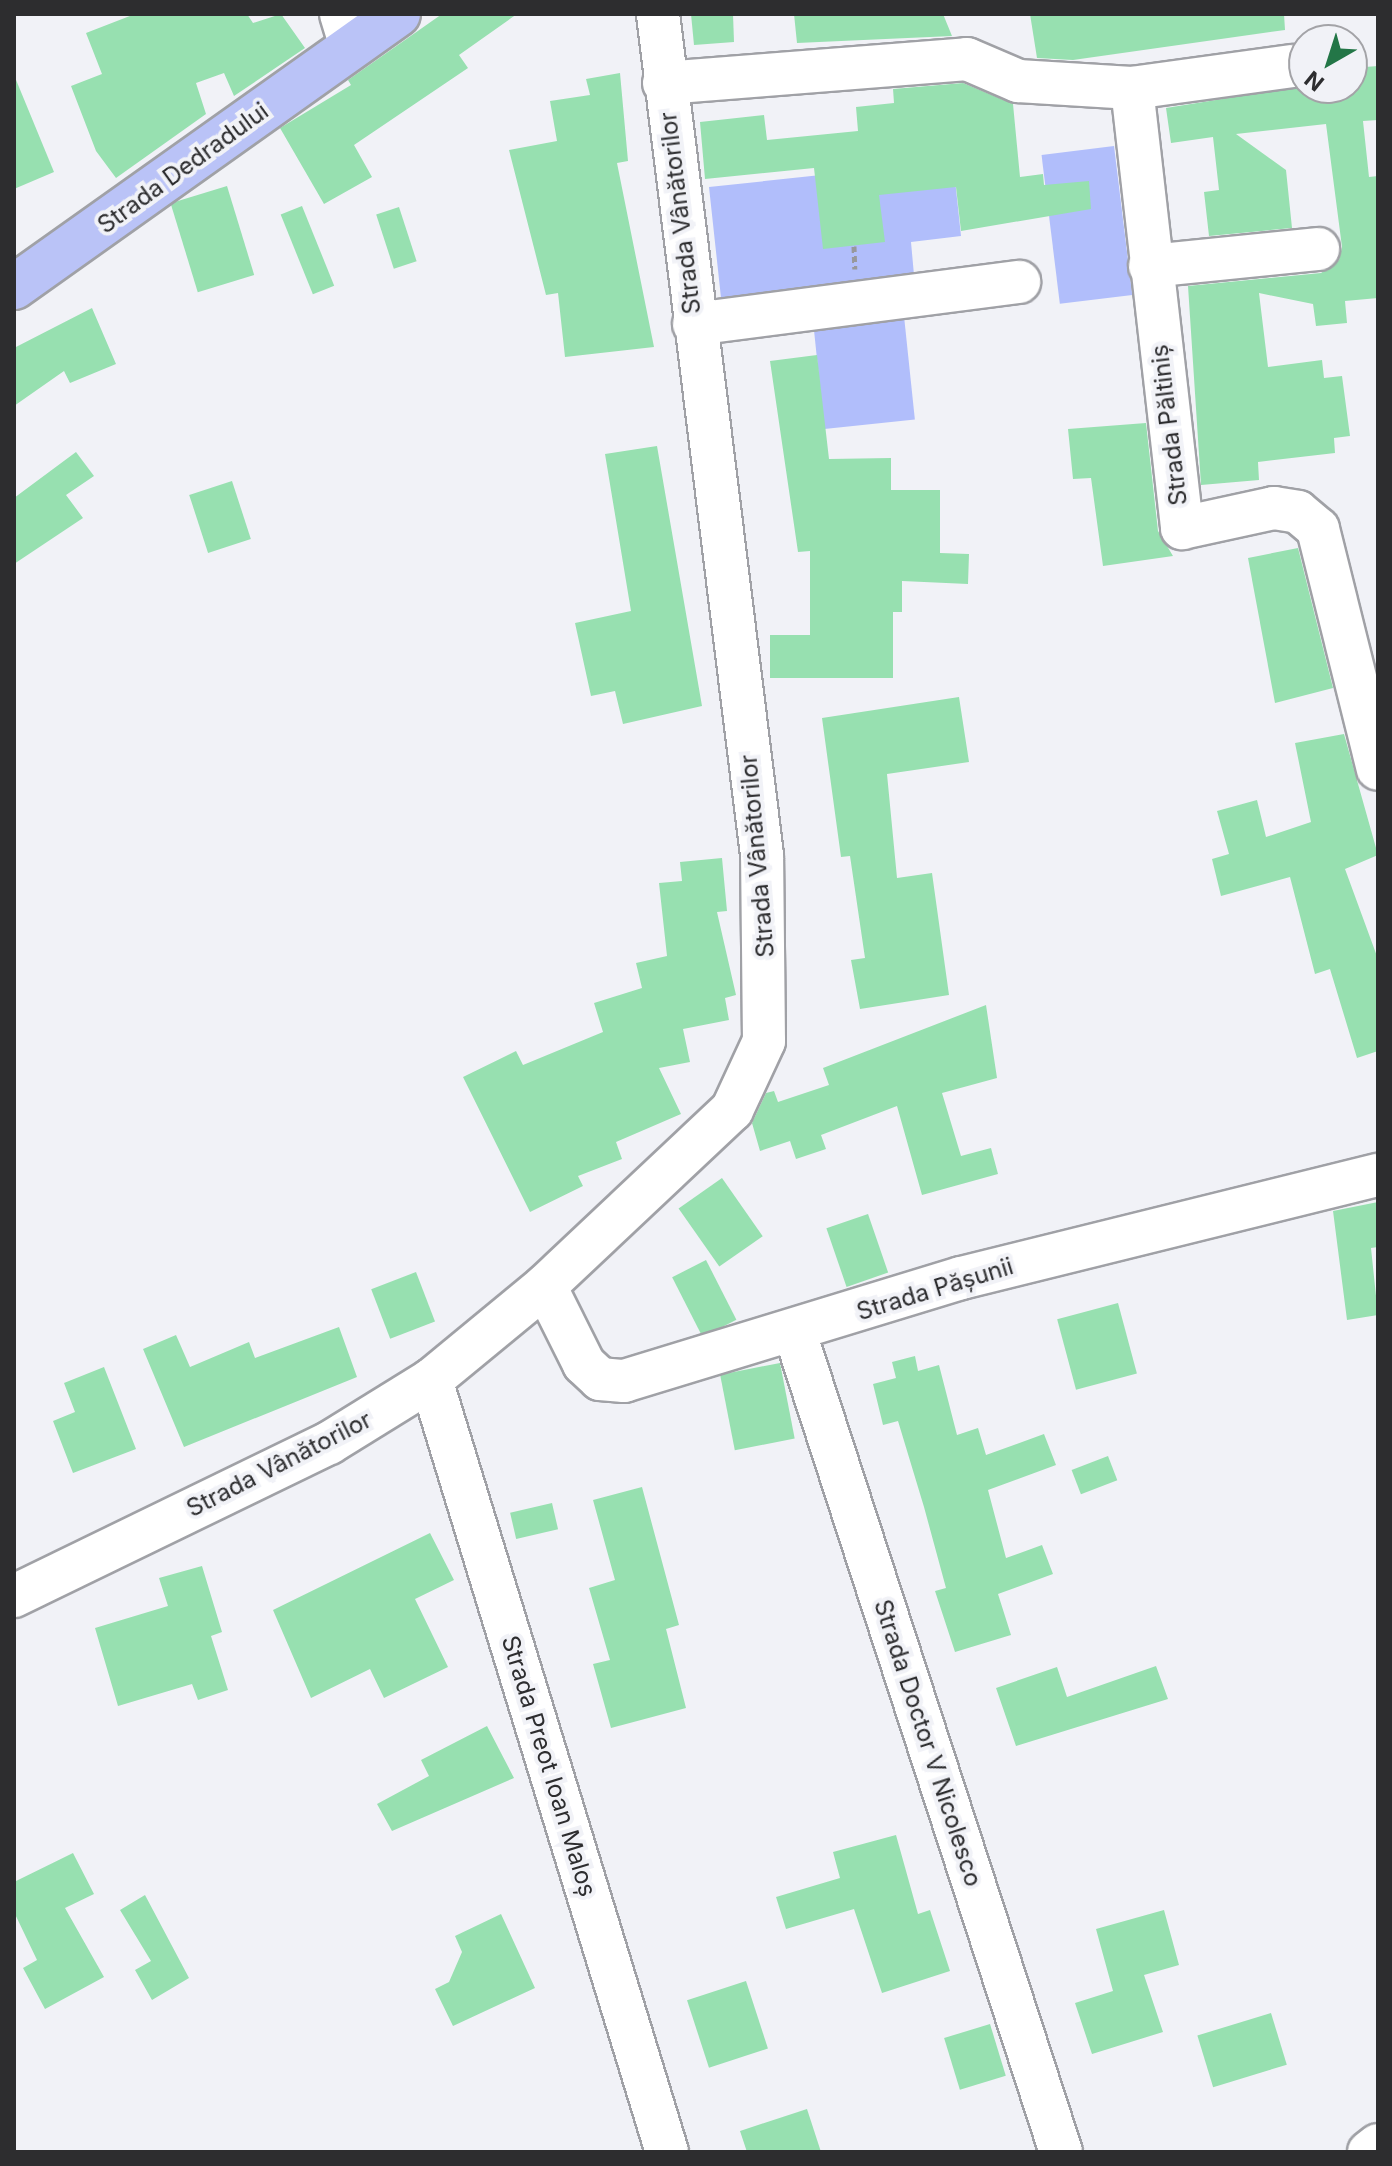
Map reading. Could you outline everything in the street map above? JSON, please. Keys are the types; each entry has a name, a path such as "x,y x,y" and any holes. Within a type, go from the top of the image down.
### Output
{"main road":[{"name":"Strada Dedradului","path":"14,287 346,31 398,14"}],"street":[{"name":"Strada Vânătorilor","path":"14,1596 329,1443 431,1380 545,1286 732,1110 764,1041 762,855 664,83 658,14"},
{"path":"664,83 967,59 1018,81 1132,88 1288,67"},
{"name":"Strada Păltiniș","path":"1132,88 1182,528 1274,508 1298,512 1318,529 1378,769"},
{"path":"1150,266 1318,249"},
{"path":"694,324 1019,282"},
{"name":"Strada Pășunii","path":"545,1286 584,1364 600,1379 624,1381 795,1333 961,1278 1378,1175"},
{"name":"Strada Doctor V Nicolesco","path":"795,1333 1061,2152"},
{"name":"Strada Preot Ioan Maloș","path":"431,1380 667,2152"},
{"path":"1369,2152 1378,2145"}],"shaded area":[{"path":"1114,146 1132,295 1060,304 1042,155"},
{"path":"953,161 961,236 911,242 915,286 722,307 709,187"},
{"path":"904,316 915,419 824,429 813,326"}],"building":[{"path":"135,14 247,14 253,23 281,14 305,48 234,96 224,73 196,83 206,114 116,178 96,151 71,86 102,74 86,33"},
{"path":"442,14 517,14 459,55 468,68 354,145 372,177 324,204 280,128 351,85 348,80"},
{"path":"691,14 733,14 734,42 694,45"},
{"path":"794,14 943,14 952,36 797,43"},
{"path":"1030,14 1284,14 1285,30 1073,60 1037,58"},
{"path":"1378,66 1378,120 1363,121 1369,177 1378,176 1378,298 1345,301 1347,323 1316,326 1313,304 1259,293 1268,367 1322,360 1324,378 1342,376 1350,436 1334,438 1335,453 1258,462 1259,480 1201,485 1188,286 1321,273 1339,260 1342,247 1326,124 1236,134 1286,170 1292,228 1209,236 1204,192 1219,190 1213,137 1171,143 1166,108 1288,89 1288,104 1368,104 1368,67"},
{"path":"620,73 628,161 617,163 654,347 565,357 558,293 546,295 509,150 557,141 550,101 590,95 586,79"},
{"path":"14,75 54,172 14,189"},
{"path":"963,83 1013,104 1020,177 1043,174 1044,185 1089,181 1091,209 961,231 956,187 879,195 885,242 823,249 814,168 705,179 700,122 764,115 767,140 858,131 856,107 894,103 893,89"},
{"path":"227,186 254,275 198,292 171,203"},
{"path":"302,206 334,286 313,294 281,215"},
{"path":"399,207 417,261 394,269 376,214"},
{"path":"92,308 116,364 70,383 64,371 14,406 14,348"},
{"path":"817,355 829,459 891,458 891,490 940,490 940,553 969,554 968,584 902,581 902,612 893,612 893,678 770,678 770,635 810,635 810,551 798,552 770,361"},
{"path":"1146,423 1158,531 1173,556 1103,566 1091,478 1073,479 1068,429"},
{"path":"657,446 702,706 623,724 615,691 591,696 575,623 631,611 605,454"},
{"path":"76,452 94,476 66,495 83,518 14,564 14,498"},
{"path":"232,481 251,539 208,553 189,495"},
{"path":"1298,548 1333,688 1275,703 1248,558"},
{"path":"959,697 969,762 887,774 897,878 932,873 949,995 860,1009 851,960 865,958 850,856 841,857 822,718"},
{"path":"1344,734 1378,855 1345,869 1378,959 1378,1051 1357,1058 1330,969 1315,974 1290,877 1221,896 1212,859 1229,854 1217,811 1257,800 1266,837 1311,822 1295,743"},
{"path":"722,858 727,911 717,912 736,995 725,998 729,1020 683,1029 690,1062 659,1068 681,1114 616,1142 622,1159 578,1176 583,1186 530,1212 463,1077 516,1051 523,1065 603,1032 594,1003 642,988 636,963 667,956 659,883 682,881 680,862"},
{"path":"986,1005 997,1078 942,1093 961,1156 991,1148 998,1174 922,1195 897,1106 821,1135 826,1149 796,1159 790,1141 760,1151 752,1123 766,1093 774,1091 778,1102 829,1085 823,1068"},
{"path":"722,1178 763,1236 719,1267 679,1208"},
{"path":"1378,1202 1378,1247 1371,1248 1378,1315 1347,1320 1333,1211"},
{"path":"868,1214 888,1273 847,1287 826,1228"},
{"path":"706,1260 736,1320 703,1337 672,1277"},
{"path":"416,1272 435,1321 390,1339 371,1289"},
{"path":"1118,1303 1137,1374 1076,1390 1057,1319"},
{"path":"339,1327 357,1377 184,1447 143,1349 176,1335 190,1367 249,1342 255,1358"},
{"path":"915,1356 918,1371 939,1365 957,1435 978,1428 986,1455 1044,1434 1056,1465 988,1490 1006,1558 1042,1545 1053,1574 998,1594 1011,1635 955,1652 935,1591 946,1588 898,1421 883,1425 873,1384 896,1378 892,1362"},
{"path":"780,1363 795,1439 735,1450 720,1375"},
{"path":"104,1367 136,1449 73,1473 53,1421 75,1412 64,1383"},
{"path":"1108,1456 1117,1480 1081,1494 1072,1470"},
{"path":"642,1487 679,1625 666,1629 686,1708 611,1728 593,1664 610,1660 589,1588 615,1580 593,1500"},
{"path":"552,1503 558,1529 516,1539 510,1513"},
{"path":"430,1533 454,1580 415,1599 448,1667 384,1698 370,1669 311,1698 273,1610"},
{"path":"202,1566 222,1632 211,1636 228,1690 198,1700 192,1684 118,1706 95,1628 168,1606 159,1578"},
{"path":"1156,1666 1168,1699 1016,1746 996,1688 1057,1667 1067,1697"},
{"path":"487,1726 514,1778 392,1831 377,1804 429,1776 421,1760"},
{"path":"896,1835 918,1914 930,1910 950,1971 882,1993 854,1909 786,1929 776,1897 840,1878 833,1852"},
{"path":"73,1853 94,1894 65,1908 104,1977 45,2009 23,1968 37,1960 14,1912 14,1882"},
{"path":"145,1895 189,1978 152,2000 135,1970 151,1961 120,1910"},
{"path":"1164,1910 1179,1965 1144,1975 1163,2032 1092,2054 1075,2003 1113,1991 1096,1929"},
{"path":"501,1914 535,1988 453,2026 435,1989 449,1982 462,1952 455,1936"},
{"path":"746,1981 768,2049 709,2068 687,2000"},
{"path":"1271,2013 1287,2065 1213,2087 1197,2036"},
{"path":"990,2024 1006,2076 960,2090 944,2038"},
{"path":"807,2109 821,2152 747,2152 740,2131"}]}
